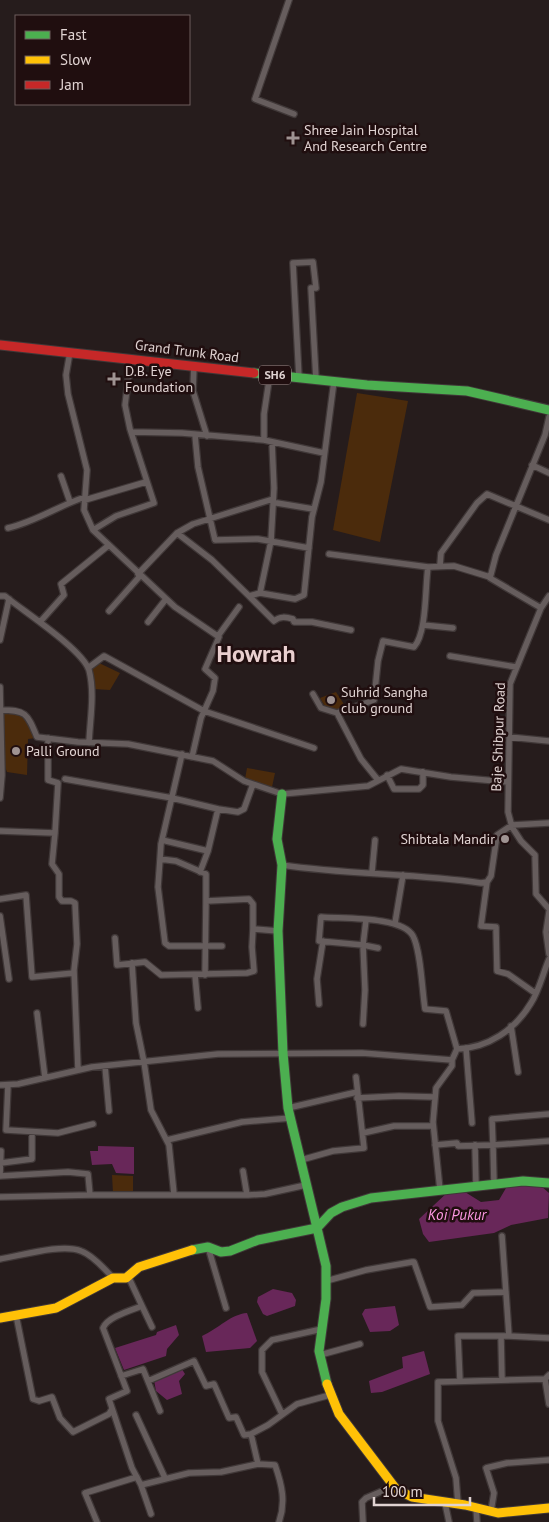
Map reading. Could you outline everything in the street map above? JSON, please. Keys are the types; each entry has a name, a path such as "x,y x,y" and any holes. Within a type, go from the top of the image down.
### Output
{"street":[{"path":"288,0 255,99 294,114"},
{"path":"299,378 293,263 313,262 316,288 311,288 316,380"},
{"name":"Grand Trunk Road","path":"0,346 131,358 316,380 467,391 548,410"},
{"path":"70,352 66,375 68,394 86,470 84,510 93,530 166,599 218,636"},
{"path":"93,530 116,516 154,503 131,432 125,405 131,358"},
{"path":"194,365 193,391 207,436"},
{"path":"264,440 264,414 270,374"},
{"path":"249,596 260,593 295,599 304,595 313,509 321,482 334,381"},
{"path":"490,577 496,555 545,435 548,410"},
{"path":"131,432 264,440 324,453"},
{"path":"195,435 198,467 215,540 248,539 309,548"},
{"path":"260,593 271,541 275,501 272,442"},
{"path":"532,464 549,473"},
{"path":"61,476 70,502"},
{"path":"8,528 24,525 70,502 146,482"},
{"path":"440,565 441,553 477,503 486,494 549,520"},
{"path":"109,611 177,533 193,524 275,501 313,509"},
{"path":"177,533 212,560 274,621 286,618 293,619 294,622 312,622 351,630"},
{"path":"40,622 64,596 61,584 108,545"},
{"path":"328,554 428,567 440,565 454,566 490,577 541,608"},
{"path":"313,694 321,708 337,713 374,700 378,661 383,641 414,647 422,625 428,567"},
{"path":"0,596 10,600 58,635 88,668 92,695 89,743"},
{"name":"Baje Shibpur Road","path":"548,952 546,932 549,910 536,894 535,855 521,841 512,825 508,812 508,782 510,684 541,608 549,596"},
{"path":"148,622 166,599"},
{"path":"0,640 10,600"},
{"path":"192,757 215,678 205,669 218,636 239,607"},
{"path":"422,625 453,628"},
{"path":"88,668 104,656 204,711 314,748"},
{"path":"450,656 516,667"},
{"path":"0,687 0,798"},
{"path":"1,710 18,710 28,716 37,736 89,743 128,744 214,761 244,781 282,794 368,786 401,769 508,782"},
{"path":"337,713 361,758 378,780"},
{"path":"509,736 549,741"},
{"path":"48,738 48,780 58,782 52,864 59,874 59,897 62,901 75,903 77,944 74,973 78,1069"},
{"path":"182,754 162,840 160,859 158,887 165,943 169,946 222,946"},
{"path":"387,775 394,789 419,789 423,785 423,772"},
{"path":"65,779 238,812 244,810 253,784"},
{"path":"282,794 277,839 282,865 278,931 282,1053 288,1108 326,1266 320,1355 330,1395 339,1414 394,1486 412,1497 513,1513 542,1507 549,1508"},
{"path":"200,872 208,851 218,809"},
{"path":"535,993 508,974 497,971 496,927 481,926 487,882 491,876 494,845 497,835 512,825 549,823"},
{"path":"0,831 55,833"},
{"path":"162,840 208,851"},
{"path":"372,872 375,840"},
{"path":"160,859 176,862 206,874 205,975"},
{"path":"282,865 326,871 372,872 487,882"},
{"path":"395,923 403,875"},
{"path":"0,899 26,895 32,977 74,973"},
{"path":"114,938 117,964 145,962 161,975 205,975 254,971 252,947 253,904 249,899 206,901"},
{"path":"0,916 9,978"},
{"path":"378,948 319,941 321,917 395,923 404,926 413,936 418,951 425,1009 446,1011 457,1049 452,1060 452,1066 436,1088 433,1126 440,1190"},
{"path":"363,1024 365,990 363,946 366,920"},
{"path":"253,929 278,931"},
{"path":"318,1004 317,979 323,941"},
{"path":"457,1049 474,1048 497,1039 511,1026 531,1004 549,959"},
{"path":"132,963 136,1023 151,1110 167,1140 174,1194"},
{"path":"195,975 198,1008"},
{"path":"37,1013 45,1078"},
{"path":"511,1026 518,1072"},
{"path":"466,1048 472,1123"},
{"path":"0,1085 45,1078 78,1069 218,1054 362,1053 452,1060"},
{"path":"105,1066 109,1111"},
{"path":"301,1160 334,1151 364,1148 356,1077"},
{"path":"8,1085 6,1130 58,1133 93,1124"},
{"path":"288,1108 357,1095 435,1097"},
{"path":"494,1184 492,1119 549,1114"},
{"path":"167,1140 242,1122 291,1118"},
{"path":"363,1133 394,1126 433,1126"},
{"path":"1,1163 32,1159 32,1132"},
{"path":"435,1145 457,1143 458,1146 493,1145 549,1141"},
{"path":"475,1145 476,1186"},
{"path":"1,1151 0,1176 68,1172 88,1174 90,1195"},
{"path":"243,1171 247,1195"},
{"path":"1,1315 16,1315 56,1308 113,1278 128,1276 139,1267 176,1254 208,1247 221,1252 230,1251 258,1240 317,1228 331,1213 350,1203 388,1196 494,1184 524,1181 549,1183"},
{"path":"0,1197 174,1194 247,1195 265,1194 306,1185"},
{"path":"502,1236 508,1336"},
{"path":"208,1247 226,1308"},
{"path":"0,1259 64,1248 81,1250 104,1268 113,1278"},
{"path":"326,1281 366,1270 414,1262 430,1307 462,1305 473,1293 506,1292"},
{"path":"128,1276 152,1327"},
{"path":"142,1306 103,1325 126,1391 109,1399 151,1514"},
{"path":"16,1315 33,1399 39,1401 52,1397 60,1418 73,1432 108,1414 112,1409"},
{"path":"282,1414 262,1372 262,1350 272,1340 322,1329"},
{"path":"460,1380 458,1336 549,1338"},
{"path":"501,1336 502,1380"},
{"path":"320,1355 360,1344"},
{"path":"148,1381 194,1361 206,1386 214,1384 229,1418 236,1417 244,1435 251,1434 297,1404 330,1395"},
{"path":"121,1376 143,1369 160,1411"},
{"path":"458,1504 456,1478 438,1421 438,1382 502,1380 547,1376 549,1404"},
{"path":"136,1415 165,1478"},
{"path":"251,1434 258,1464"},
{"path":"491,1511 494,1493 486,1468 507,1463 549,1460"},
{"path":"140,1485 202,1471 221,1472 258,1464 275,1465 284,1496 284,1509 279,1522"},
{"path":"97,1522 85,1493 137,1477"},
{"path":"363,1522 362,1502 366,1498 394,1486"},
{"path":"445,1503 449,1522"},
{"path":"476,1507 478,1522"}],"shaded area":[{"path":"357,393 408,401 380,542 333,530"},
{"path":"99,663 120,673 110,690 93,689 90,668"},
{"name":"Suhrid Sangha club ground","path":"336,692 347,709 337,711 326,708 320,698"},
{"name":"Palli Ground","path":"4,711 22,715 36,738 28,739 27,775 7,772 4,764"},
{"path":"247,768 275,773 272,787 245,779"},
{"path":"112,1175 133,1176 133,1193 113,1193"}],"water":[{"path":"98,1146 134,1147 134,1174 116,1173 112,1164 92,1165 90,1151 98,1151"},
{"name":"Koi Pukur","path":"516,1184 540,1185 549,1193 548,1218 511,1225 494,1233 429,1242 423,1234 419,1219 449,1191 465,1192 481,1202 499,1200 506,1188"},
{"path":"273,1289 292,1293 296,1300 295,1306 267,1316 263,1314 257,1302 258,1297"},
{"path":"395,1306 399,1325 390,1331 370,1332 362,1314 365,1309"},
{"path":"247,1313 257,1341 250,1348 206,1352 202,1336 235,1316"},
{"path":"176,1325 179,1335 167,1349 166,1356 124,1370 115,1348 156,1335 157,1332"},
{"path":"424,1351 430,1374 382,1392 371,1393 369,1381 403,1368 402,1357"},
{"path":"180,1366 185,1374 179,1381 182,1394 167,1400 156,1391 154,1380"}],"traffic: fast":[{"path":"254,373 367,385 467,391 549,410"},
{"path":"192,1250 208,1247 221,1252 230,1251 258,1240 317,1228 288,1108 283,1053 278,931 282,865 277,839 282,794"},
{"path":"327,1384 319,1351 326,1299 326,1266 317,1228 331,1213 342,1207 371,1198 523,1181 549,1183"}],"traffic: slow":[{"path":"0,1318 56,1308 113,1278 126,1278 139,1267 192,1250"},
{"path":"327,1384 339,1414 396,1489 412,1497 465,1505 498,1513 549,1508"}],"traffic: jam":[{"path":"0,345 254,373"}],"place":[{"name":"Shree Jain Hospital And Research Centre","path":"293,138"},
{"name":"D.B. Eye Foundation","path":"114,379"},
{"name":"Suhrid Sangha club ground","path":"331,700"},
{"name":"Palli Ground","path":"16,751"},
{"name":"Shibtala Mandir","path":"505,839"}],"district":[{"name":"Howrah","path":"256,654"}]}
